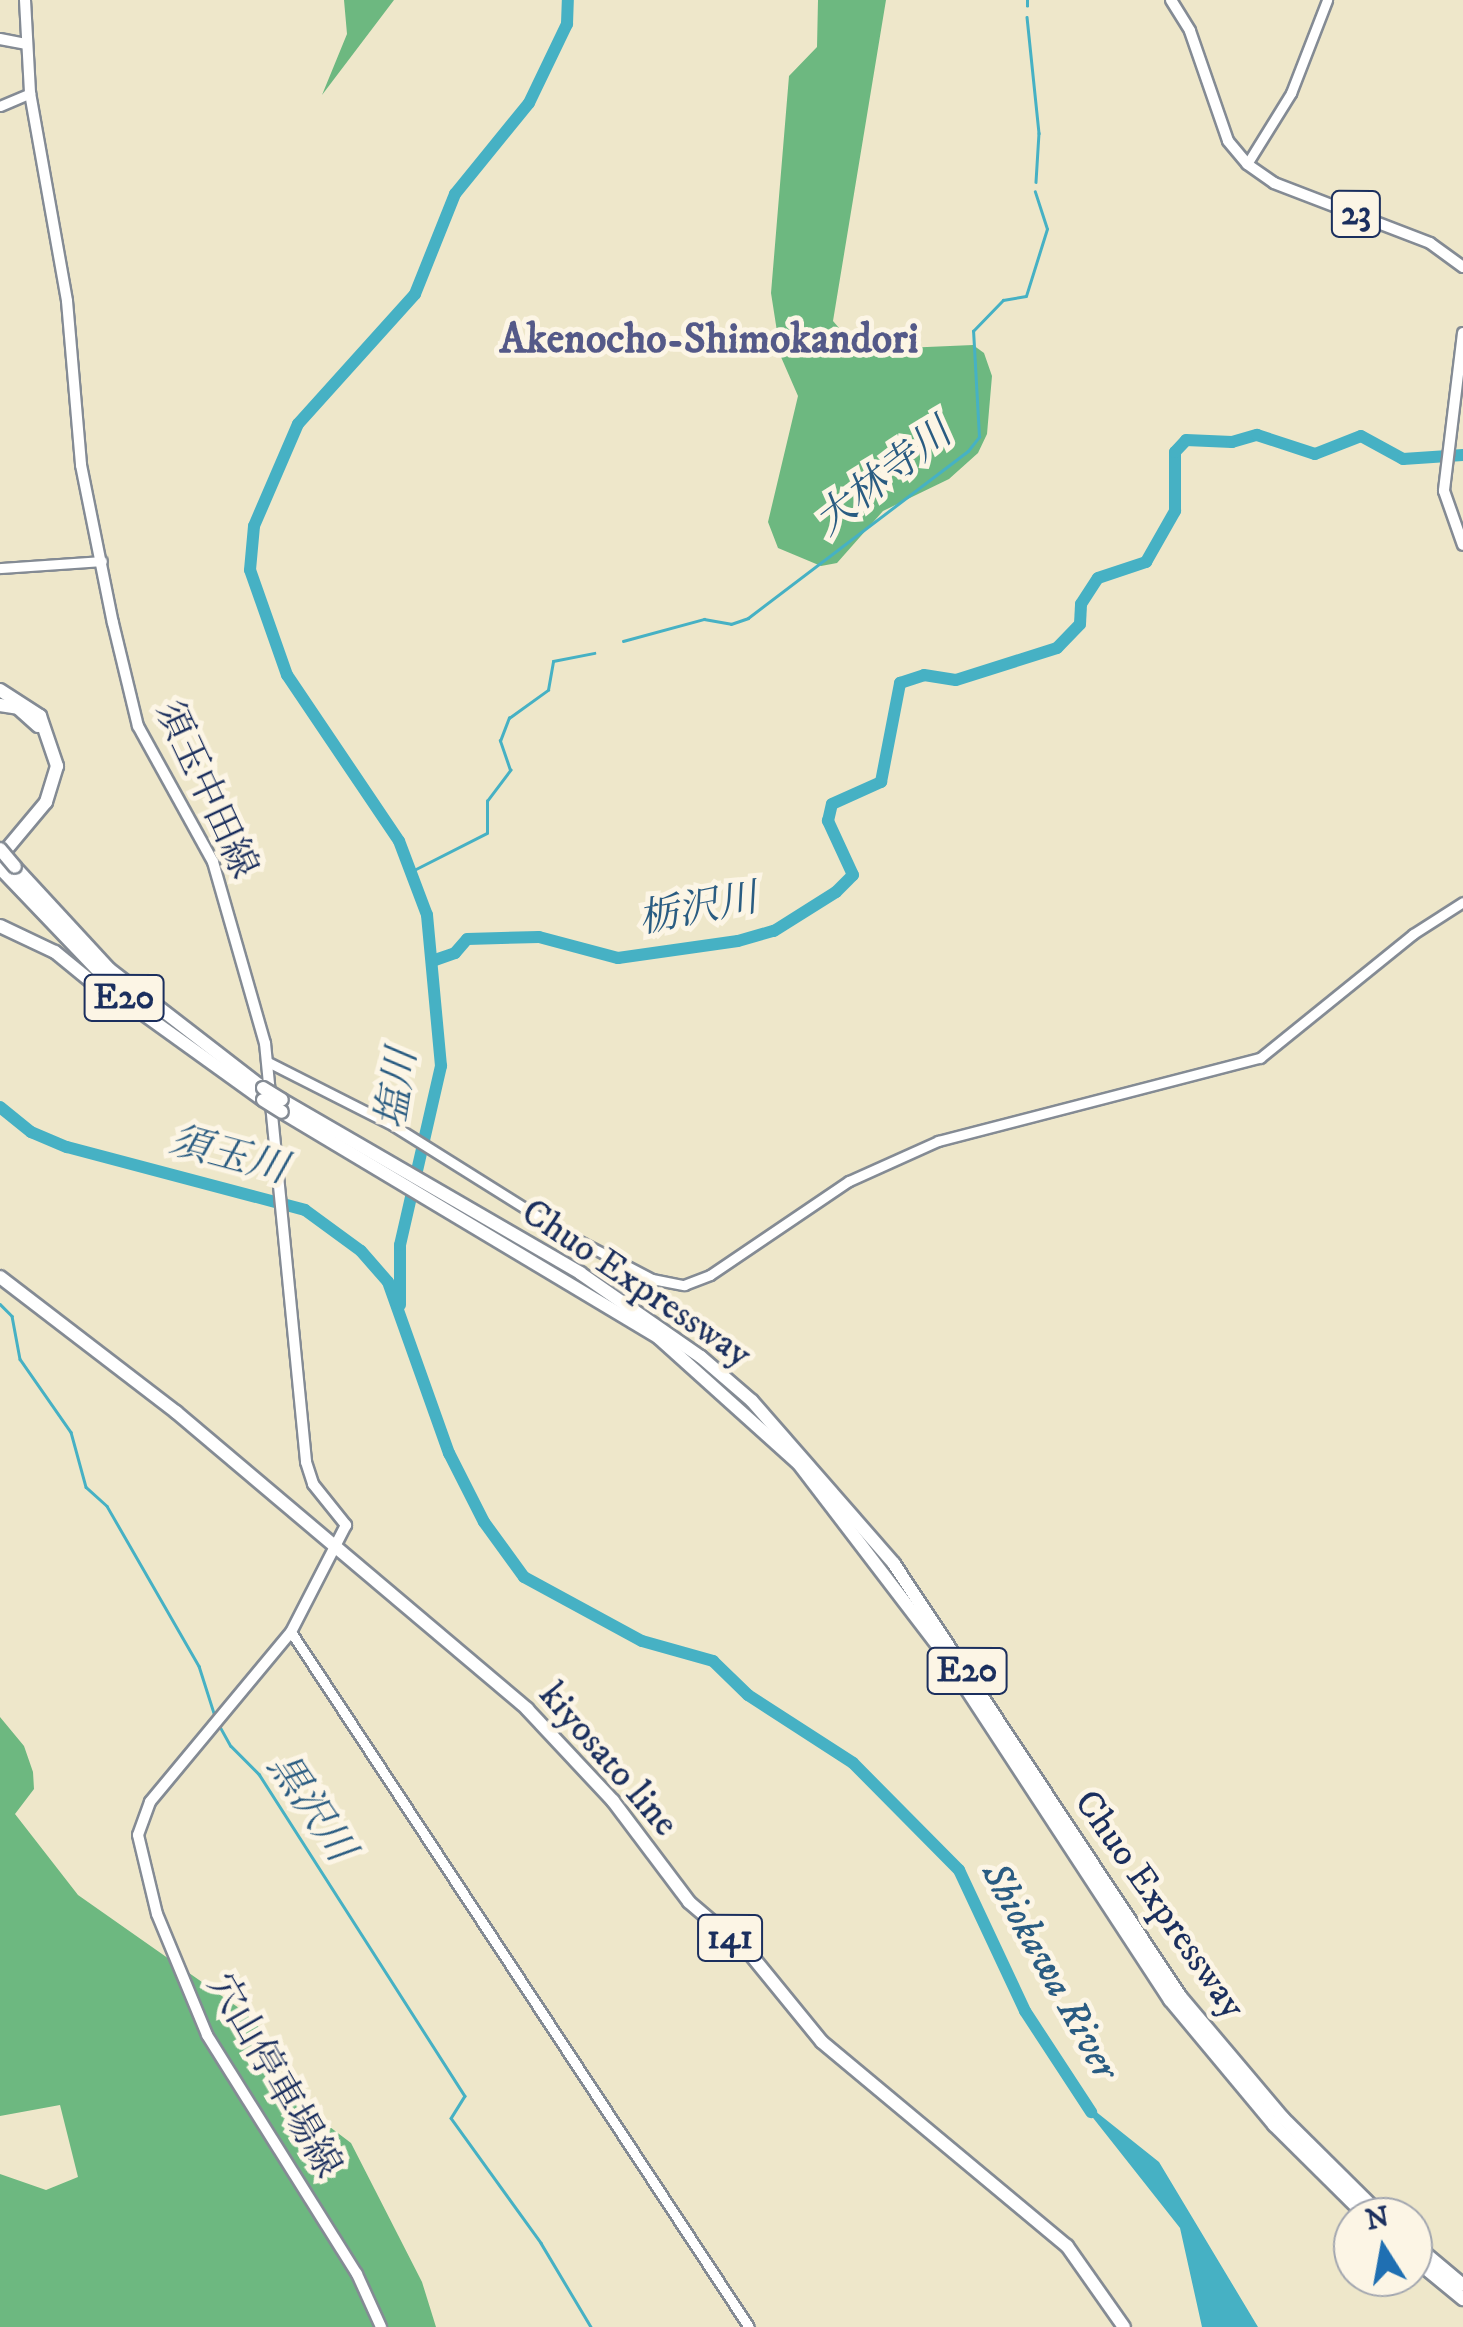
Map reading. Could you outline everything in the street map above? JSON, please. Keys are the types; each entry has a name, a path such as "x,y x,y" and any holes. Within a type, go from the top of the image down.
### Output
{"highway":[{"path":"0,690 40,716 57,766 46,802 0,857"},
{"path":"0,705 32,718 48,762 39,798 0,847"},
{"name":"Chuo Expressway","path":"0,847 7,870 101,978 225,1076 263,1094"},
{"name":"Chuo Expressway","path":"7,870 108,969 263,1094 690,1348 807,1456 936,1625 1180,1996 1282,2118 1363,2197"},
{"path":"0,926 55,952 148,1027 225,1076"},
{"name":"Chuo Expressway","path":"468,1213 659,1338 799,1464 939,1647 1170,2000 1264,2114 1347,2197"},
{"name":"kiyosato line","path":"0,1276 176,1412 527,1709 613,1801 689,1902 751,1956 822,2042 1068,2246 1124,2327"},
{"path":"1433,2259 1463,2284"},
{"path":"1433,2274 1463,2299"}],"main road":[{"name":"須玉中田線","path":"26,0 30,92 67,301 81,466 134,718 213,862 268,1062 300,1411 313,1484 346,1524 335,1547"},
{"name":"23","path":"1171,0 1190,32 1228,141 1247,164 1274,184 1430,243 1463,266"},
{"path":"0,39 26,44"},
{"path":"1463,333 1444,502 1463,545"},
{"name":"穴山停車場線","path":"335,1547 290,1632 150,1802 138,1835 156,1914 206,2035 357,2274 381,2327"}],"street":[{"path":"1247,164 1291,93 1327,0"},
{"path":"0,106 30,92"},
{"path":"0,568 102,561"},
{"path":"268,1062 394,1126 471,1177 652,1279 698,1282 813,1202 938,1140 1260,1058 1388,952 1463,902"},
{"path":"290,1632 749,2327"}],"green space":[{"path":"344,0 394,0 322,95 347,34"},
{"path":"818,0 886,0 833,321 858,350 973,345 984,353 992,376 987,434 978,453 949,479 883,511 837,563 821,566 778,548 768,522 798,396 781,357 771,293 789,76 817,47"},
{"path":"0,1717 24,1746 33,1772 34,1789 15,1814 78,1895 256,2020 281,2090 351,2143 422,2282 436,2327 0,2327 0,2174 46,2190 78,2177 60,2105 0,2116"}],"water":[{"path":"1075,2095 1159,2162 1258,2327 1202,2327 1180,2228"}],"waterway":[{"name":"Shiokawa River","path":"400,1305 400,1245 441,1066 427,915 399,841 287,675 250,570 254,526 298,424 415,294 455,194 529,103 567,24 568,0"},
{"name":"大林寺川","path":"1027,0 1027,6"},
{"name":"大林寺川","path":"1027,17 1039,133 1036,182"},
{"name":"大林寺川","path":"623,641 704,619 731,624 748,618 968,451 979,437 973,331 1003,300 1026,296 1047,229 1035,192"},
{"name":"栃沢川","path":"435,960 455,953 467,939 539,937 618,958 738,941 774,931 836,892 853,875 828,821 832,804 881,782 900,683 924,675 956,680 1057,648 1080,624 1081,604 1098,578 1146,562 1175,511 1175,452 1186,440 1232,442 1257,435 1315,454 1361,436 1403,459 1463,455"},
{"name":"大林寺川","path":"410,872 487,833 487,801 510,770 500,741 509,718 548,690 553,661 594,653"},
{"name":"Shiokawa River","path":"0,1107 31,1132 67,1147 305,1210 361,1251 388,1282 449,1453 484,1522 524,1577 642,1641 713,1661 748,1695 853,1763 959,1870 1025,2011 1091,2112"},
{"name":"黒沢川","path":"0,1304 12,1316 20,1359 71,1432 86,1487 107,1506 199,1666 215,1716"},
{"name":"黒沢川","path":"218,1723 231,1746 259,1774 465,2096 451,2118 541,2243 591,2327"}],"district":[{"name":"Akenocho-Shimokandori","path":"709,340"}],"water label":[{"name":"塩川","path":"398,1089"},
{"name":"須玉川","path":"228,1156"}]}
